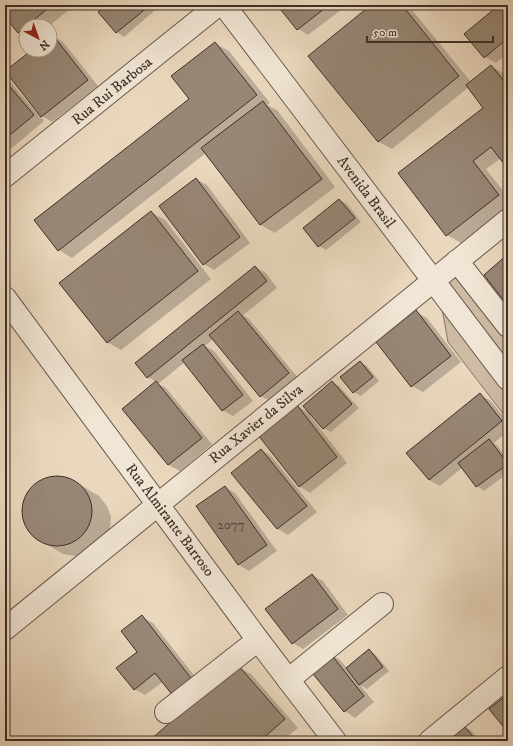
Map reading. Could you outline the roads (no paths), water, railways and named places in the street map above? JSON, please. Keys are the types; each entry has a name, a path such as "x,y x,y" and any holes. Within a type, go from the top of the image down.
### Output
{"street":[{"name":"Rua Rui Barbosa","path":"5,176 218,5"},
{"name":"Avenida Brasil","path":"224,5 508,379"},
{"name":"Rua Xavier da Silva","path":"5,629 508,220"},
{"path":"457,261 508,326"},
{"name":"Rua Almirante Barroso","path":"5,298 258,640 335,741"},
{"path":"288,680 382,604"},
{"path":"166,712 258,640"},
{"path":"430,741 508,677"}]}
